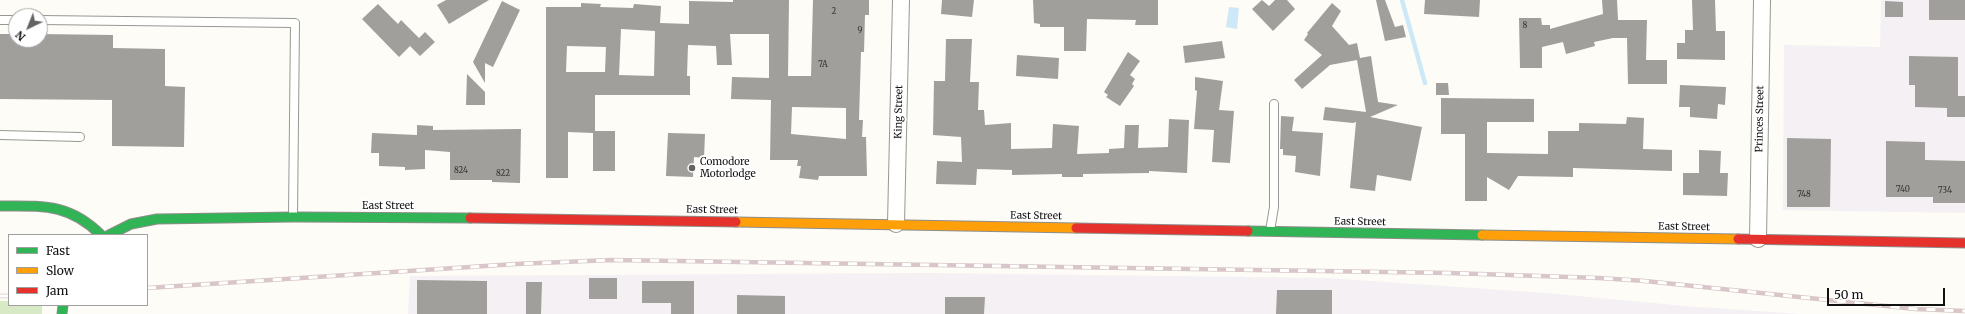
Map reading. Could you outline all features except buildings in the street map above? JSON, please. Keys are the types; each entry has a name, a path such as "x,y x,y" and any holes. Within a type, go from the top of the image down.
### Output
{"main road":[{"path":"0,206 59,208 82,217 100,234"},
{"name":"East Street","path":"111,234 131,224 157,218 293,216 896,224 1965,242"}],"street":[{"name":"King Street","path":"896,224 901,0"},
{"name":"Princes Street","path":"1758,239 1762,0"}],"lane":[{"path":"48,20 295,23 293,216"},
{"path":"1270,231 1274,207 1274,104"},
{"path":"0,135 80,137"}],"shaded area":[{"path":"1881,0 1965,0 1965,213 1783,210 1784,45 1880,47"},
{"path":"927,273 1327,278 1546,293 1685,306 1800,314 408,314 410,276"}],"green space":[{"path":"0,301 8,301 8,306 42,306 42,314 0,314"}],"water":[{"path":"1229,7 1239,8 1237,29 1226,27"}],"waterway":[{"path":"1402,0 1425,83"}],"railway":[{"path":"148,288 516,264 612,260 1449,273 1599,278 1645,281 1915,309 1965,311"},
{"path":"0,296 8,296"}],"traffic: fast":[{"path":"0,206 54,208 78,217 100,234"},
{"path":"111,234 131,224 157,219 293,217 470,218"},
{"path":"1248,231 1482,235"},
{"path":"62,314 63,306"}],"traffic: slow":[{"path":"736,222 1076,228"},
{"path":"1482,235 1738,239"}],"traffic: jam":[{"path":"470,218 736,222"},
{"path":"1076,228 1248,231"},
{"path":"1738,239 1965,243"}],"place":[{"name":"Comodore Motorlodge","path":"692,168"}]}
